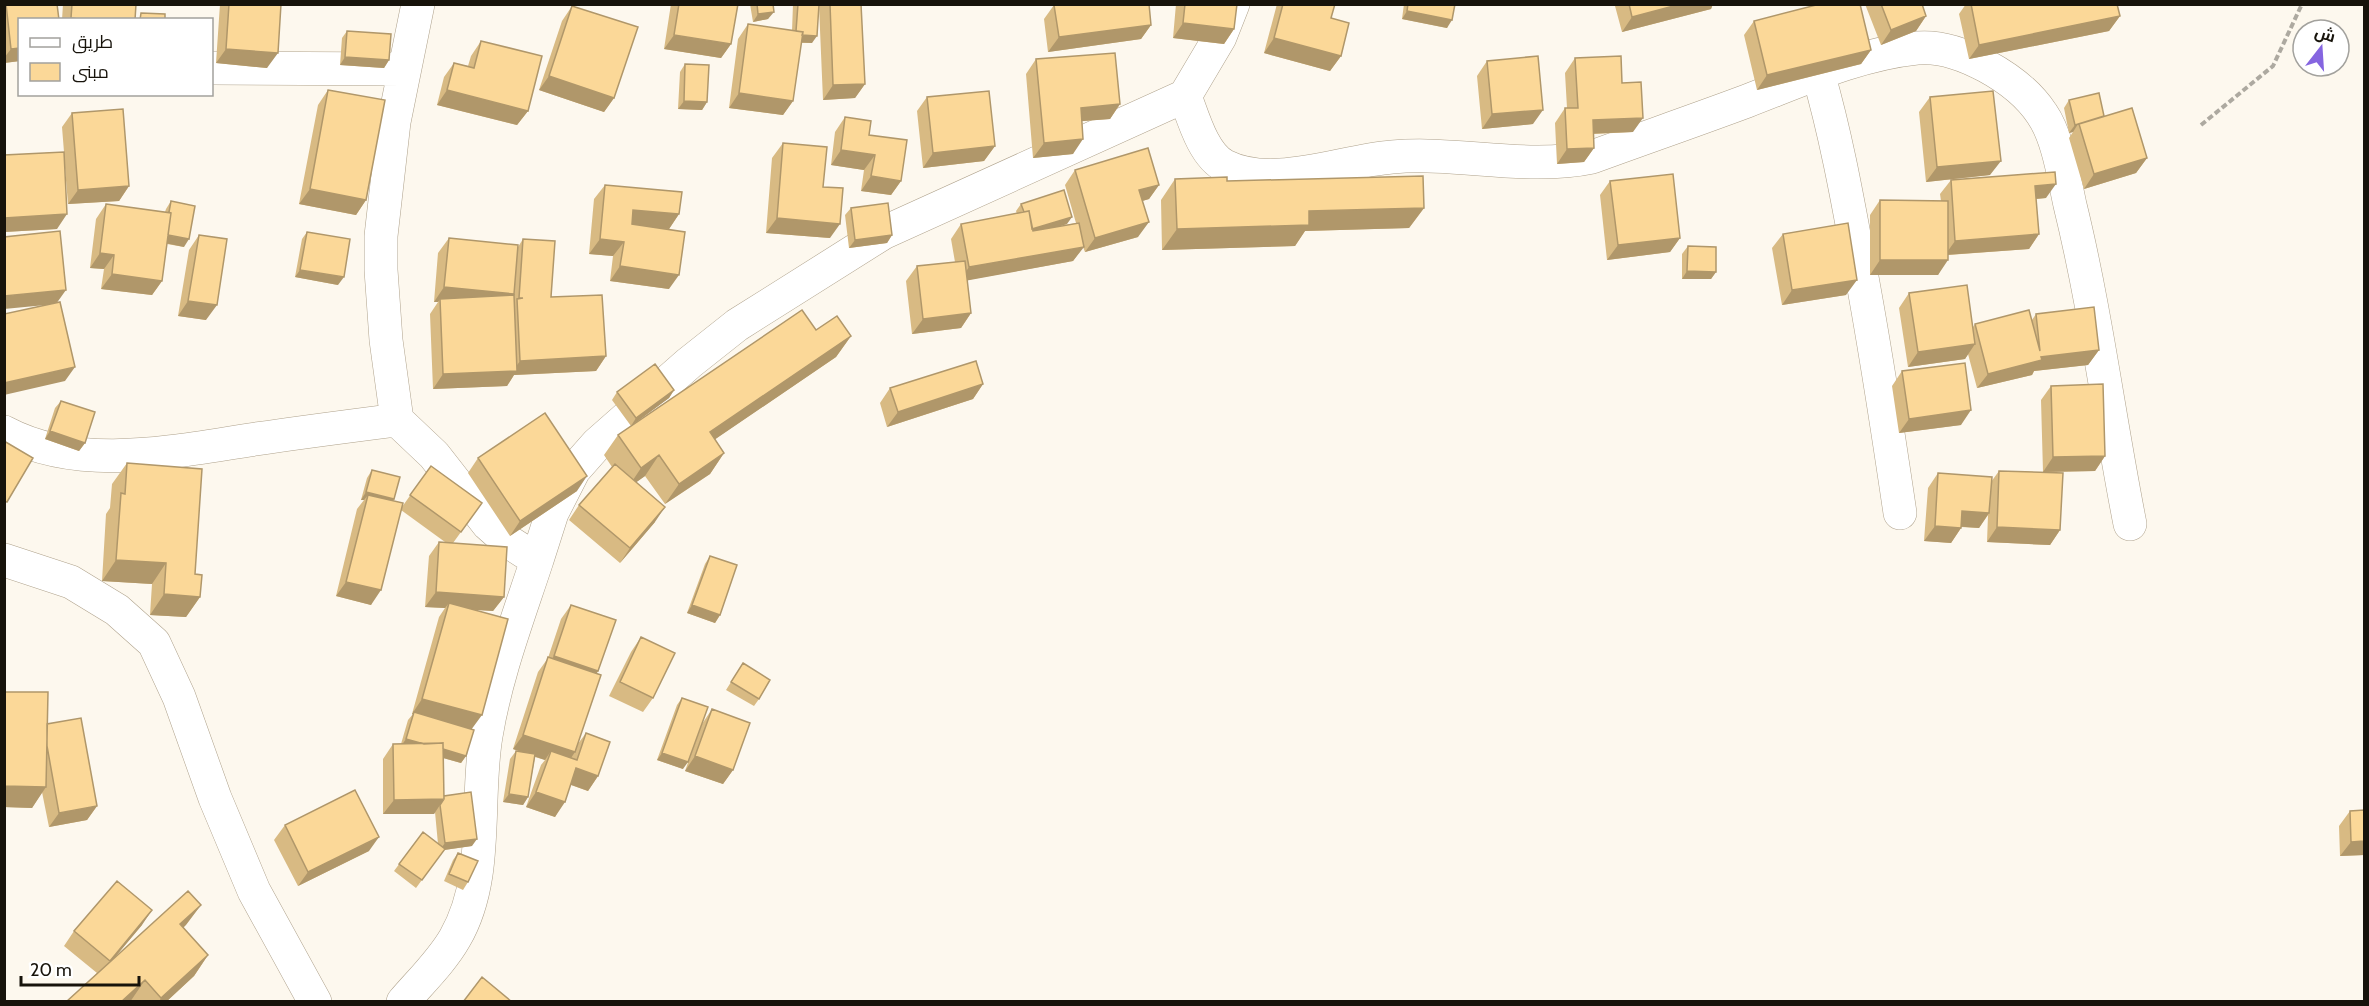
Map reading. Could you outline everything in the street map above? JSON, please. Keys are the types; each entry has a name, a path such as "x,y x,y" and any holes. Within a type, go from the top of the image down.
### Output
{"street":[{"path":"418,4 403,69 381,236 386,340 397,420 434,454 488,524 506,540 537,560"},
{"path":"403,1002 455,938 469,905 476,876 481,774 486,734 502,665 552,513 562,488 574,470 597,444 681,370 737,325 884,233 1185,96 1220,37 1233,4"},
{"path":"1185,96 1209,149 1222,165 1245,174 1273,176 1391,157 1441,156 1536,164 1567,163 1592,157 1818,73 1878,54 1920,48 1958,54 1991,69 2021,90 2043,114 2057,152 2084,260 2130,524"},
{"path":"213,69 403,69"},
{"path":"1818,73 1837,146 1862,277 1900,513"},
{"path":"4,432 43,447 103,457 159,454 397,420"},
{"path":"4,560 71,582 117,609 153,643 179,697 215,798 254,891 315,1002"}],"path":[{"path":"2201,126 2273,66 2302,4"}],"building":[{"path":"6,4 57,4 59,18 18,18 18,48 11,49"},
{"path":"72,4 136,4 135,18 71,18"},
{"path":"229,4 281,4 278,53 226,49"},
{"path":"679,4 738,4 731,44 674,35"},
{"path":"757,4 773,4 774,12 758,14"},
{"path":"798,4 819,4 817,36 802,35 803,32 796,31"},
{"path":"830,4 861,4 865,84 833,85"},
{"path":"1149,4 1151,25 1059,37 1054,5"},
{"path":"1185,4 1237,4 1234,29 1183,23"},
{"path":"1283,4 1335,4 1331,18 1349,23 1341,56 1274,38"},
{"path":"1408,4 1455,4 1452,20 1407,11"},
{"path":"1629,4 1681,4 1632,17"},
{"path":"1820,4 1860,4 1871,50 1767,75 1754,21"},
{"path":"1881,4 1922,4 1926,16 1891,30"},
{"path":"1971,4 2117,4 2120,16 1979,45"},
{"path":"572,6 638,27 614,98 549,76"},
{"path":"141,13 165,14 165,18 140,18"},
{"path":"748,24 803,32 793,101 739,93"},
{"path":"347,31 391,34 389,60 345,57"},
{"path":"481,41 542,56 528,111 447,90 454,63 474,68"},
{"path":"1115,53 1120,104 1081,108 1083,139 1044,143 1036,59"},
{"path":"1538,56 1543,110 1492,114 1487,61"},
{"path":"1621,56 1622,83 1641,82 1643,118 1593,120 1594,148 1567,149 1565,108 1578,108 1575,58"},
{"path":"685,64 709,65 707,102 684,101"},
{"path":"328,90 385,100 366,200 310,189"},
{"path":"989,91 995,146 933,153 927,97"},
{"path":"1993,91 2001,161 1937,167 1930,97"},
{"path":"2099,93 2104,116 2075,125 2069,100"},
{"path":"2132,108 2147,158 2094,174 2079,124"},
{"path":"123,109 129,186 78,190 72,113"},
{"path":"845,117 871,121 869,135 907,140 901,181 871,176 875,155 841,150"},
{"path":"783,143 827,147 823,187 843,188 840,224 777,218"},
{"path":"1148,148 1159,185 1139,190 1149,222 1095,238 1075,170"},
{"path":"64,152 67,214 4,218 4,155"},
{"path":"2055,172 2056,184 2035,186 2039,234 1955,241 1951,180"},
{"path":"1673,174 1680,238 1618,245 1610,181"},
{"path":"1423,176 1424,208 1309,211 1309,225 1177,229 1175,179 1227,177 1227,181"},
{"path":"605,185 682,192 679,214 633,210 632,224 685,232 679,275 620,266 624,242 600,239"},
{"path":"1064,190 1072,217 1032,229 1029,211 1024,212 1021,204"},
{"path":"1880,200 1948,201 1948,260 1880,260"},
{"path":"171,201 195,206 189,239 168,235"},
{"path":"888,203 892,235 855,240 851,208"},
{"path":"106,204 171,213 162,281 112,274 114,255 100,253"},
{"path":"1029,211 1033,231 1079,223 1084,247 969,267 961,224"},
{"path":"1848,223 1857,280 1792,290 1783,234"},
{"path":"60,231 66,290 4,296 4,237"},
{"path":"307,232 350,239 344,277 300,270"},
{"path":"199,235 227,239 217,305 188,301"},
{"path":"449,238 518,245 514,294 444,287"},
{"path":"523,239 555,241 551,297 602,295 606,356 520,361 517,299 523,298 519,298"},
{"path":"1688,246 1716,247 1716,272 1687,271"},
{"path":"965,261 971,313 923,319 917,266"},
{"path":"1967,285 1975,344 1918,352 1909,293"},
{"path":"514,295 517,371 443,374 440,299"},
{"path":"60,302 75,367 4,383 4,314"},
{"path":"2094,307 2099,350 2041,357 2042,360 1988,374 1975,324 2029,310 2040,351 2036,314"},
{"path":"802,310 816,330 837,316 851,336 710,432 724,453 679,484 659,455 641,468 618,435"},
{"path":"976,361 983,384 898,412 890,388"},
{"path":"1965,363 1971,410 1909,419 1902,371"},
{"path":"655,364 674,390 636,418 617,392"},
{"path":"2103,384 2105,456 2053,457 2051,386"},
{"path":"61,401 95,412 85,443 50,431"},
{"path":"545,413 587,476 520,521 478,458"},
{"path":"4,441 33,458 7,502 4,501"},
{"path":"127,463 202,469 195,574 202,575 200,597 164,594 166,563 116,560 121,493 125,494"},
{"path":"615,464 665,507 630,548 579,505"},
{"path":"431,466 482,503 461,532 410,495"},
{"path":"372,470 400,477 394,499 366,492"},
{"path":"1999,471 2063,473 2060,530 1997,527"},
{"path":"1938,473 1992,477 1989,513 1962,511 1961,528 1935,526"},
{"path":"368,495 403,503 381,590 346,582"},
{"path":"439,542 507,547 504,597 436,592"},
{"path":"710,556 737,565 720,615 692,605"},
{"path":"449,603 508,619 482,715 422,699"},
{"path":"571,605 616,620 598,671 554,656"},
{"path":"641,637 675,653 653,698 620,682"},
{"path":"548,657 601,675 575,752 523,735"},
{"path":"743,663 770,680 759,699 731,682"},
{"path":"4,692 48,692 46,787 4,786"},
{"path":"682,698 708,707 688,762 662,753"},
{"path":"712,709 750,723 733,770 695,756"},
{"path":"414,712 474,730 466,756 443,749 443,743 424,744 406,739"},
{"path":"81,718 97,806 59,813 47,746 47,724"},
{"path":"586,733 610,742 598,776 576,768 565,802 536,792 551,751 577,760"},
{"path":"443,743 444,799 394,800 393,744"},
{"path":"516,751 535,754 528,797 509,794"},
{"path":"355,790 379,837 308,872 285,825"},
{"path":"471,792 477,839 445,843 440,805 444,796"},
{"path":"2364,810 2364,841 2351,842 2350,811"},
{"path":"423,832 445,849 422,880 399,864"},
{"path":"458,853 478,861 468,882 449,874"},
{"path":"117,881 152,910 110,961 74,931"},
{"path":"188,891 201,905 180,924 208,955 161,998 145,980 121,1002 66,1002"},
{"path":"482,977 512,1002 463,1002"}]}
